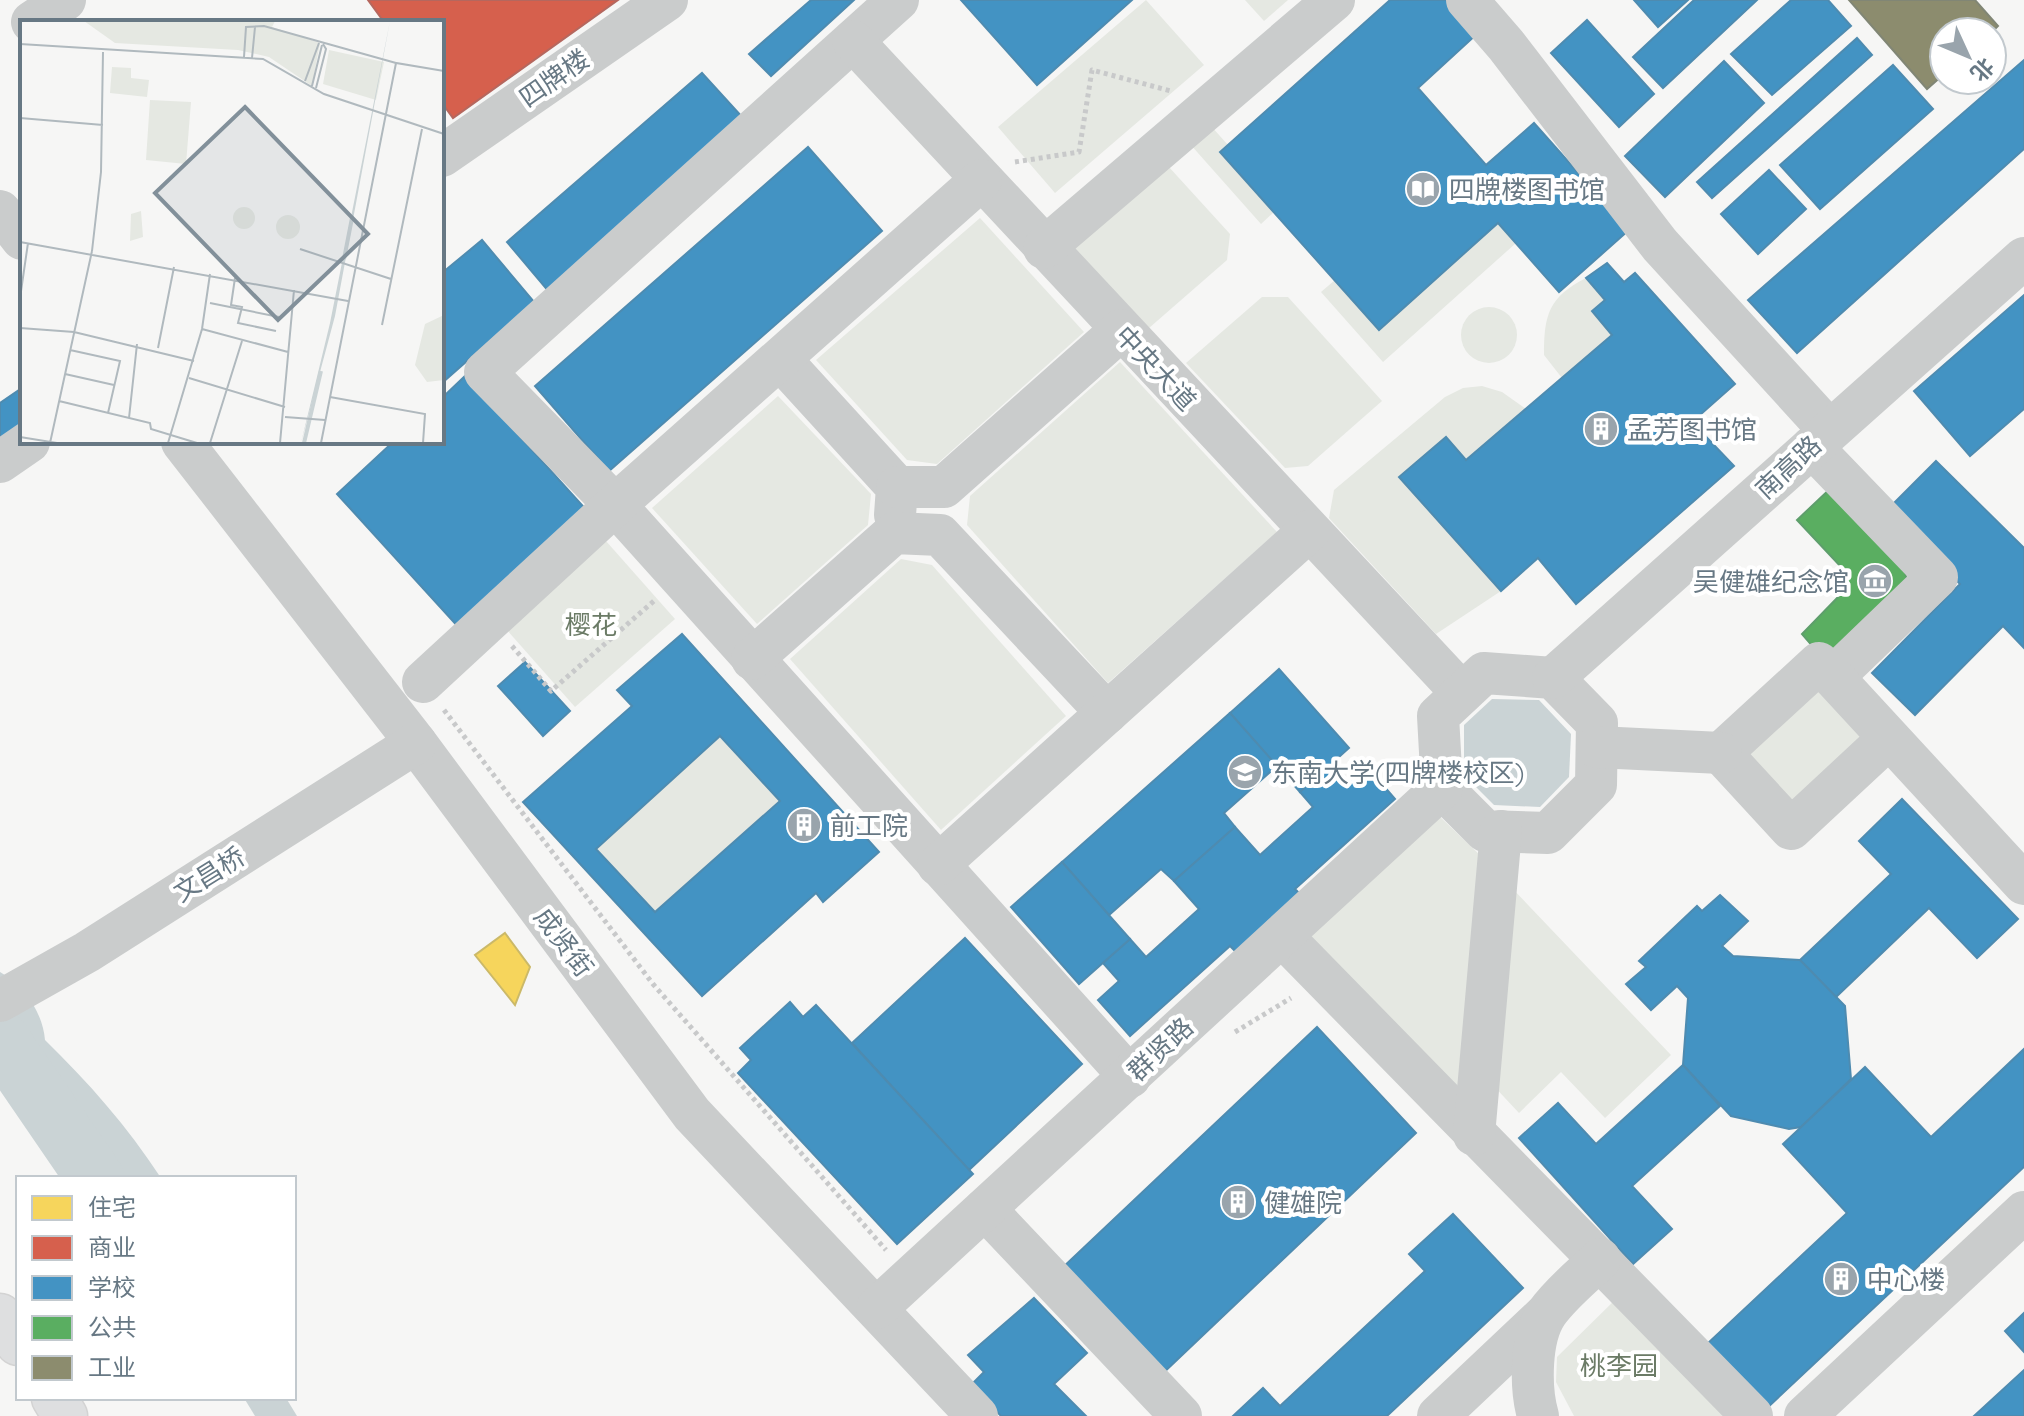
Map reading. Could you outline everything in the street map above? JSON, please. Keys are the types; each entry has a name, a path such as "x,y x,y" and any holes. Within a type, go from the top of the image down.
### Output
{"main road":[{"path":"0,1316 16,1340"}],"street":[{"path":"35,20 65,0"},
{"name":"四牌楼","path":"444,155 667,0"},
{"path":"898,0 485,372 615,505 1130,1077"},
{"path":"1044,248 1334,0"},
{"path":"1467,0 1506,45 1660,245 1937,577 1833,677"},
{"name":"中央大道","path":"853,41 1462,693"},
{"path":"423,682 615,505 781,360 976,174"},
{"path":"0,211 20,236"},
{"name":"南高路","path":"1553,678 2024,258"},
{"path":"897,487 944,487 1121,330"},
{"path":"781,360 897,487 894,533"},
{"path":"0,462 26,444"},
{"name":"成贤街","path":"184,444 416,743 692,1114 977,1416"},
{"path":"940,535 944,487"},
{"path":"938,865 1309,531"},
{"path":"752,659 894,533 940,535 1107,713"},
{"path":"1721,753 1819,663 2024,884"},
{"path":"1484,673 1553,678 1597,723 1596,785 1548,833 1485,831 1442,788 1438,716 1462,693 1484,673"},
{"path":"1597,747 1721,753 1791,829 1889,738"},
{"name":"文昌桥","path":"0,1001 87,952 416,743"},
{"name":"群贤路","path":"877,1308 1442,788"},
{"path":"1474,1135 1501,831"},
{"path":"1282,936 1752,1416"},
{"path":"985,1209 1181,1416"},
{"path":"1805,1416 2024,1212"},
{"path":"1438,1416 1600,1259"},
{"path":"1538,1416 1533,1398 1533,1361 1546,1314"}],"path":[{"path":"976,174 1079,152 1092,70 1215,102"},
{"path":"490,621 551,691 680,578"},
{"path":"423,682 653,984 910,1278"},
{"path":"1227,1036 1305,990"}],"green space":[{"path":"1146,0 1204,65 1055,193 998,127"},
{"path":"1245,0 1288,0 1264,21"},
{"path":"1211,126 1228,145 1220,153 1274,212 1261,224 1190,144"},
{"path":"1168,166 1230,234 1227,260 1149,328 1073,247"},
{"path":"980,218 1084,332 937,464 907,460 816,360"},
{"path":"1498,223 1516,243 1383,362 1321,292 1335,280 1379,330"},
{"path":"1586,278 1605,300 1592,311 1612,335 1562,378 1544,355 1545,328 1556,300"},
{"path":"1262,297 1288,297 1382,401 1308,466 1285,468 1186,363"},
{"path":"1489,307 1509,315 1517,335 1509,355 1489,363 1469,355 1461,335 1469,315"},
{"path":"1120,362 1277,532 1108,683 967,525 970,496"},
{"path":"1482,386 1502,392 1526,409 1466,460 1446,437 1400,477 1501,591 1436,634 1329,518 1334,490 1445,397 1463,388"},
{"path":"778,396 871,494 868,525 757,624 652,508"},
{"name":"樱花","path":"606,541 675,619 575,707 506,629"},
{"path":"901,559 932,565 1066,716 941,830 790,659"},
{"name":"前工院","path":"682,634 879,852 823,902 815,893 702,996 523,802 632,706 617,690"},
{"path":"1819,663 1889,738 1791,829 1721,753"},
{"path":"1437,814 1483,858 1460,1101 1304,938"},
{"path":"1511,887 1671,1055 1605,1118 1561,1072 1519,1113 1490,1082"},
{"name":"桃李园","path":"1620,1295 1735,1416 1574,1416 1556,1382 1557,1357"}],"shaded area":[{"path":"1492,699 1539,700 1571,734 1569,777 1540,807 1494,805 1464,775 1464,725"},
{"path":"0,972 24,992 36,1010 45,1040 107,1106 160,1176 107,1176 74,1130 0,1048"},
{"path":"245,1400 287,1400 297,1416 255,1416"}],"building: 住宅":[{"path":"505,933 530,967 515,1005 475,955"}],"building: 商业":[{"path":"368,0 618,0 453,118 444,106 444,20 383,20"}],"building: 学校":[{"path":"811,0 854,0 771,76 749,54"},
{"path":"961,0 1132,0 1037,85"},
{"name":"四牌楼图书馆","path":"1390,0 1449,0 1478,33 1418,88 1486,165 1534,123 1629,230 1559,292 1498,223 1379,330 1220,152"},
{"path":"1634,0 1688,0 1658,27"},
{"path":"1694,0 1757,0 1663,88 1633,57"},
{"path":"1791,0 1828,0 1851,26 1772,95 1731,54"},
{"path":"1587,20 1654,94 1619,127 1551,53"},
{"path":"1857,38 1872,55 1712,198 1697,182"},
{"path":"2024,60 2024,149 1797,353 1748,300 1983,96 2008,96 2008,74"},
{"path":"1724,61 1764,103 1665,197 1625,156"},
{"path":"1893,65 1933,109 1820,209 1780,165"},
{"path":"702,73 743,118 550,293 507,242"},
{"path":"808,147 882,231 609,471 535,386"},
{"path":"1769,170 1806,209 1758,254 1721,214"},
{"path":"482,240 534,302 444,381 444,271"},
{"name":"孟芳图书馆","path":"1607,263 1624,282 1635,273 1735,384 1692,422 1734,466 1576,604 1538,558 1501,591 1399,477 1446,437 1466,460 1612,335 1592,311 1605,300 1586,278"},
{"path":"2024,295 2024,409 1970,456 1914,391"},
{"path":"465,376 590,514 462,631 337,494 391,444 444,444 444,396"},
{"path":"20,389 20,430 0,444 0,403"},
{"path":"1936,461 2024,548 2024,648 2003,626 1915,715 1872,673 1960,584 1886,511"},
{"name":"前工院","path":"682,634 879,852 823,902 816,893 702,996 523,802 632,706 617,690","holes":["720,736 780,801 655,912 596,849"]},
{"path":"525,662 570,711 543,736 498,686"},
{"path":"1279,669 1349,748 1300,792 1230,713"},
{"path":"1230,713 1277,766 1224,813 1235,827 1174,881 1161,869 1109,915 1062,862"},
{"path":"1364,763 1395,799 1295,889 1302,896 1238,954 1230,946 1130,1036 1098,1000 1119,981 1103,963 1130,939 1146,957 1199,909 1174,881 1235,827 1260,855 1313,807 1300,792 1328,767 1342,783"},
{"path":"1902,799 2018,919 1977,958 1929,908 1836,997 1800,960 1891,874 1859,841"},
{"path":"1062,862 1130,939 1079,984 1011,907"},
{"path":"1720,895 1748,921 1722,946 1733,956 1800,960 1845,1006 1851,1079 1801,1127 1789,1129 1731,1116 1683,1065 1688,998 1677,986 1651,1010 1626,984 1646,967 1639,961 1697,906 1702,911"},
{"path":"965,938 1082,1064 969,1170 852,1043"},
{"path":"790,1002 803,1017 816,1005 973,1174 897,1244 738,1073 751,1060 740,1048"},
{"name":"健雄院","path":"1317,1027 1416,1133 1160,1376 1060,1270"},
{"name":"中心楼","path":"2024,1049 2024,1167 1767,1408 1707,1344 1847,1213 1783,1144 1865,1067 1931,1137"},
{"path":"1683,1065 1720,1106 1632,1186 1672,1229 1633,1264 1519,1138 1558,1103 1596,1144"},
{"path":"1453,1214 1523,1288 1387,1416 1233,1416 1263,1388 1280,1406 1425,1271 1409,1254"},
{"path":"1034,1298 1087,1353 1054,1384 1086,1416 1001,1416 971,1385 984,1372 968,1355"},
{"path":"2024,1313 2024,1352 2005,1331"},
{"path":"2024,1370 2024,1416 1974,1416"}],"building: 公共":[{"name":"吴健雄纪念馆","path":"1831,488 1905,570 1908,591 1828,664 1802,634 1841,594 1844,570 1797,520"}],"building: 工业":[{"path":"1849,0 1975,0 1989,16 1928,16 1927,89"}],"waterway":[{"path":"0,1039 94,1176"}],"place":[{"name":"四牌楼图书馆","path":"1423,189"},
{"name":"孟芳图书馆","path":"1601,429"},
{"name":"吴健雄纪念馆","path":"1875,581"},
{"name":"东南大学(四牌楼校区)","path":"1245,772"},
{"name":"前工院","path":"804,825"},
{"name":"健雄院","path":"1238,1202"},
{"name":"中心楼","path":"1841,1279"}]}
